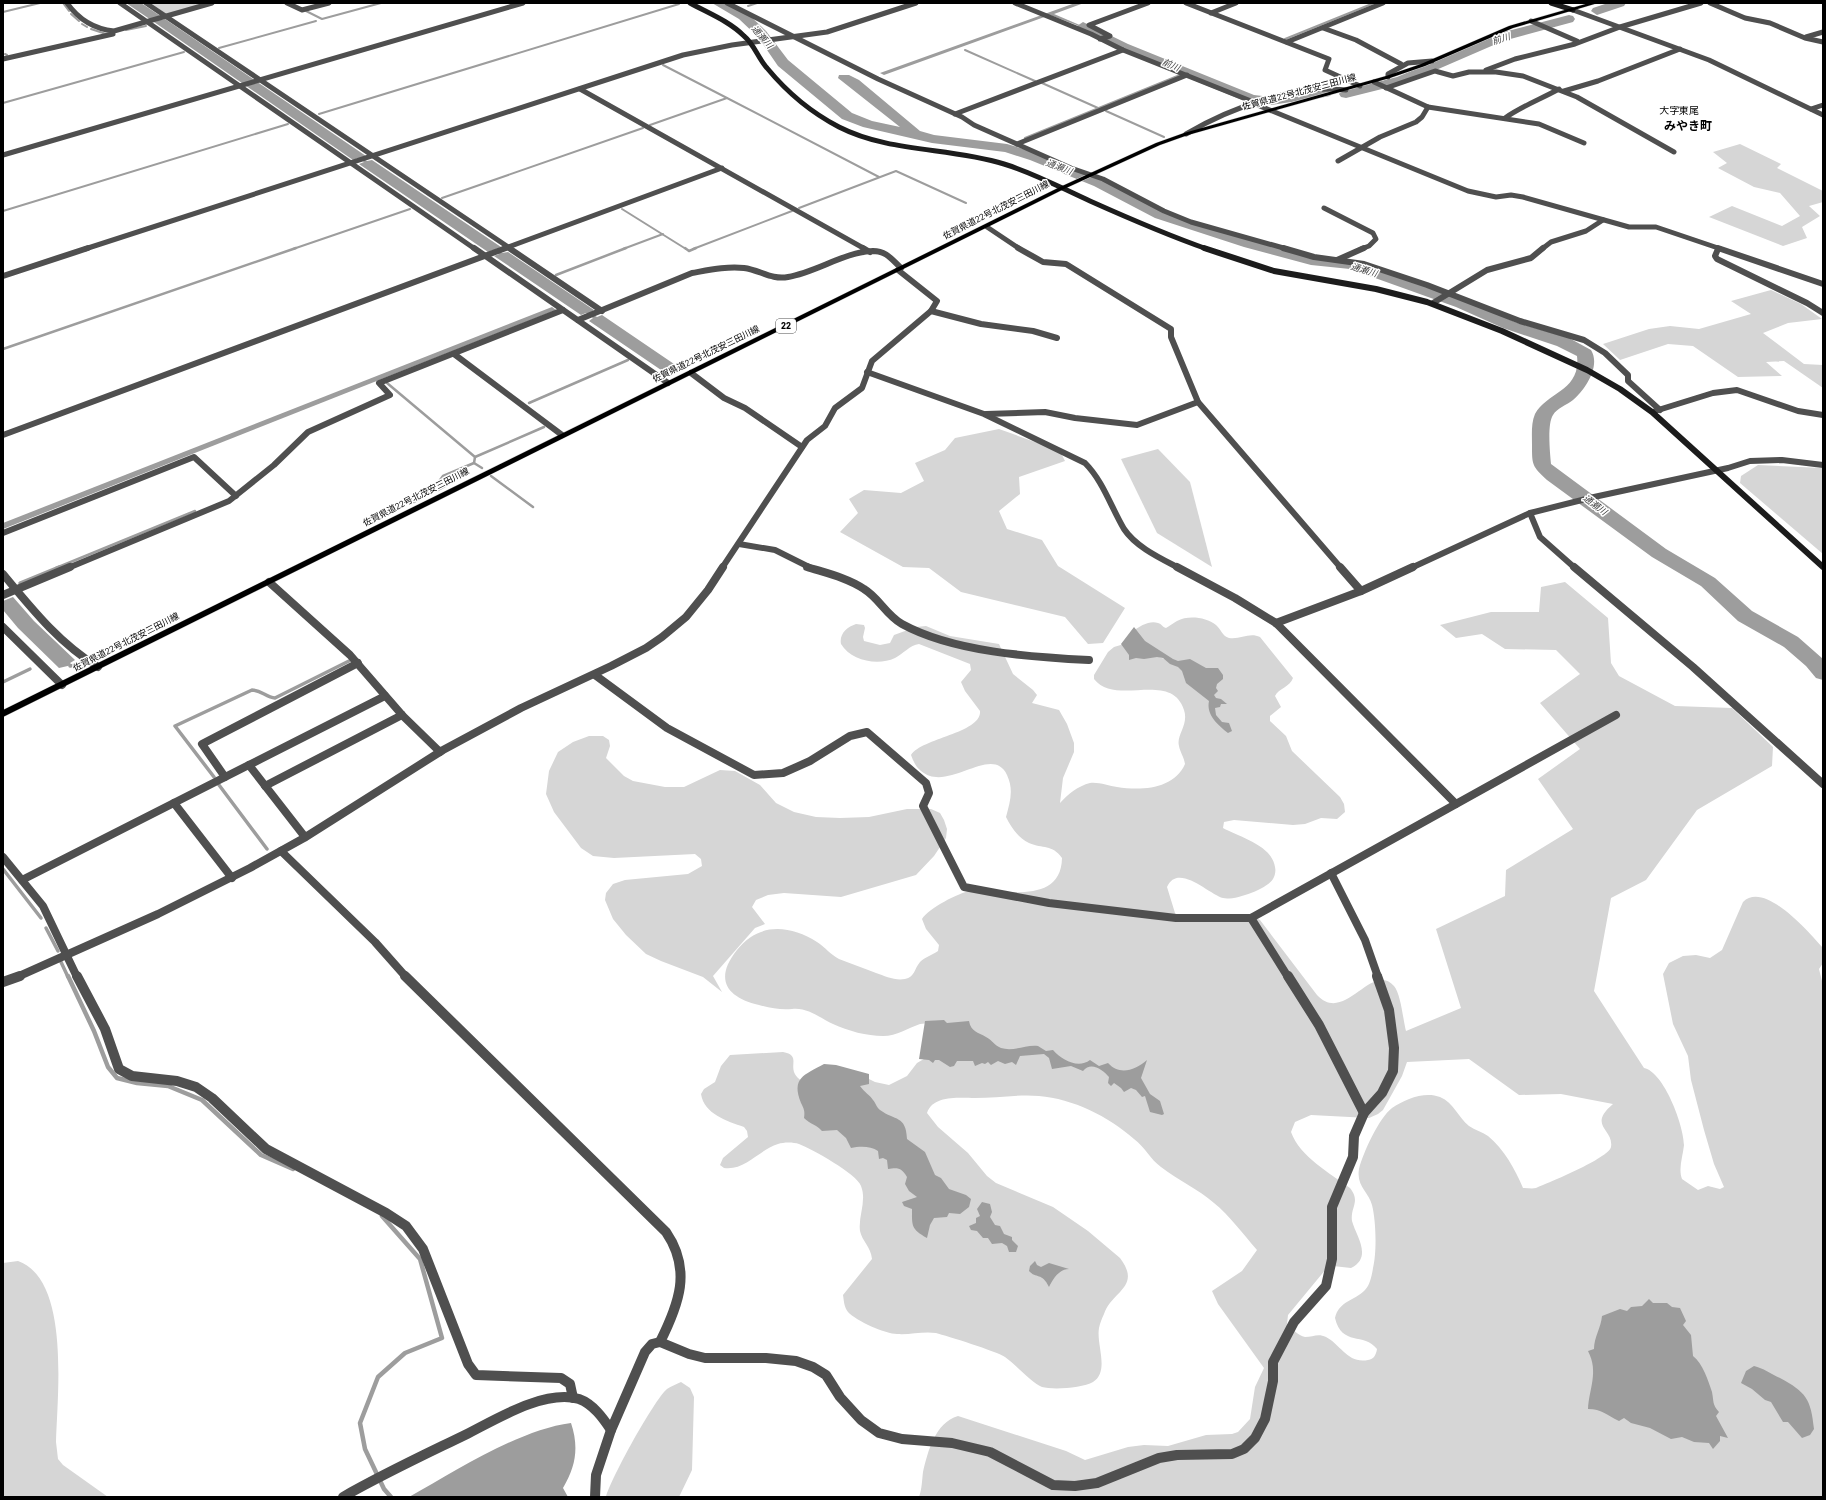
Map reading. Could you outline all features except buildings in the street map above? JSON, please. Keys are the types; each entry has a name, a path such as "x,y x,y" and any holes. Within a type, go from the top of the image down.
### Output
{"main road":[{"name":"佐賀県道22号北茂安三田川線","path":"3,714 668,383 987,227 1062,188 1158,144 1186,134 1270,110 1360,86 1378,83 1388,77 1428,65 1490,34 1595,3"}],"street":[{"path":"67,3 84,21 103,31 114,31 164,18 212,3"},
{"path":"120,3 668,383"},
{"path":"149,3 164,18 260,80 602,311"},
{"path":"287,3 302,10 329,3"},
{"path":"3,155 523,3"},
{"path":"690,3 735,28 751,42 761,60 776,77 822,117 849,132 887,143 1000,162 1032,174 1158,231 1236,260 1275,271 1380,290 1433,303 1484,322 1578,364 1626,392 1652,412 1823,567"},
{"path":"727,3 794,37 955,114 974,125 1071,168 1093,175 1164,211 1191,222 1314,257 1364,264 1448,293 1520,321 1568,334 1595,345 1606,353 1628,375 1628,381 1660,410"},
{"path":"3,276 683,55 702,50 794,37 840,28 916,3"},
{"path":"1015,3 1101,38 1123,50 1256,103 1468,191 1496,197 1511,195 1523,197 1629,227 1656,227 1823,284"},
{"path":"1101,38 1110,36 1089,25 1148,3"},
{"path":"1186,3 1329,59 1325,70 1360,86"},
{"path":"1211,12 1236,3"},
{"path":"1287,42 1383,3"},
{"path":"1551,3 1709,60 1823,116"},
{"path":"1482,72 1515,59 1575,44 1620,27 1658,17 1700,3"},
{"path":"1710,3 1745,18 1770,23 1805,38 1823,42"},
{"path":"1530,21 1577,42"},
{"path":"3,59 153,26"},
{"path":"1322,28 1356,40 1401,64"},
{"path":"1805,38 1823,32"},
{"path":"1505,118 1516,110 1561,90 1598,81 1680,49"},
{"path":"955,114 1123,50"},
{"path":"1388,77 1388,74 1401,64 1421,60 1435,71 1453,76 1470,72 1482,72 1525,77 1561,90 1614,116 1674,152"},
{"path":"1386,88 1435,71"},
{"path":"1017,144 1187,75"},
{"path":"1378,83 1428,107 1539,124 1584,143"},
{"path":"1186,134 1208,121 1264,99 1330,88 1346,90"},
{"path":"580,89 870,252"},
{"path":"1811,109 1823,105"},
{"path":"1338,161 1380,137 1416,122 1422,117 1428,107"},
{"path":"3,435 722,168"},
{"path":"1324,208 1373,233 1376,239 1369,246 1337,260"},
{"path":"1433,303 1487,270 1531,258 1552,242 1586,231 1603,220"},
{"path":"987,227 1028,255 1043,262 1066,264 1170,329 1171,337 1198,402 1361,591"},
{"path":"1718,249 1715,256 1717,259 1807,303 1823,314"},
{"path":"3,982 66,955 232,878 282,852 440,752 539,699 595,675 650,644 676,626 691,611 708,590 802,447 825,426 835,408 862,388 866,382 866,372 872,361 931,311 937,301 899,269 885,253 870,252 837,260 791,277 776,278 748,269 708,270 692,273 578,320"},
{"path":"3,595 229,501 274,465 308,432 390,395 379,383 564,310"},
{"path":"931,311 982,324 1033,331 1057,338"},
{"path":"454,354 562,436"},
{"path":"691,372 724,398 744,408 802,447"},
{"path":"866,372 984,414 1085,463 1095,473 1125,530 1154,555 1235,598 1276,623 1456,804"},
{"path":"1652,412 1713,393 1737,390 1798,411 1823,415"},
{"path":"984,414 1045,412 1075,418 1137,425 1198,402"},
{"path":"3,533 194,457 236,496"},
{"path":"1276,623 1361,591 1530,513 1594,497 1728,468 1742,462 1757,460 1801,462 1823,465"},
{"path":"1530,513 1540,537 1554,550 1702,674 1761,726 1823,784"},
{"path":"739,544 775,550 787,555 807,567 838,577 865,589 890,616 902,624 945,642 1038,656 1089,660"},
{"path":"3,574 40,619 81,658 98,667"},
{"path":"269,582 320,626 358,663 402,715 440,752"},
{"path":"3,627 62,685"},
{"path":"225,777 202,744 358,663"},
{"path":"595,675 667,728 754,775 783,773 810,761 850,736 867,732 926,783 929,793 923,806 929,823 946,851 958,878 964,887 1049,903 1176,918 1250,918 1616,715"},
{"path":"22,880 385,696"},
{"path":"264,786 402,715"},
{"path":"249,765 305,837"},
{"path":"174,803 232,878"},
{"path":"282,852 374,942 403,974 565,1131 610,1178 664,1228 678,1252 682,1278 676,1306 669,1326 660,1342"},
{"path":"3,857 44,906 66,955 105,1029 119,1069 132,1076 176,1081 196,1087 212,1098 266,1149 386,1213 406,1226 423,1249 468,1364 476,1375 560,1378 570,1384 573,1398"},
{"path":"595,1497 596,1475 611,1430 645,1352 652,1344 660,1342 689,1354 705,1358 766,1358 796,1361 808,1365 826,1375 840,1396 861,1420 879,1433 902,1439 952,1443 990,1452 1053,1485 1075,1486 1097,1483 1159,1458 1232,1454 1244,1449 1255,1438 1265,1419 1273,1381 1274,1362 1294,1322 1326,1286 1332,1259 1332,1207 1353,1157 1354,1136 1364,1113 1382,1093 1392,1071 1394,1048 1389,1010 1365,940 1331,873"},
{"path":"1250,918 1319,1025 1364,1113"},
{"path":"343,1497 388,1471 522,1408 554,1399 573,1398 589,1403 611,1430"}],"shaded area":[{"path":"126,3 141,3 162,17 159,18 162,20 165,19 366,156 361,158 367,161 372,160 501,247 496,249 502,253 508,252 594,310 590,313 597,317 602,315 677,366 673,368 674,369 681,370 678,372 669,370 664,372 589,321 593,318 586,313 581,315 494,256 499,254 493,250 488,252 359,164 364,162 358,158 353,160 154,22 157,21 151,20"},
{"path":"209,3 167,15 152,4"},
{"path":"1075,3 1084,3 1054,14 1103,35 1050,15 884,75 880,73"},
{"path":"1740,144 1781,164 1777,168 1823,191 1823,202 1809,206 1820,216 1802,227 1807,238 1783,246 1709,217 1732,206 1782,226 1800,216 1780,193 1754,187 1718,168 1727,163 1713,152"},
{"path":"1771,290 1801,304 1822,319 1788,323 1763,333 1804,364 1823,365 1823,388 1784,361 1766,362 1782,376 1738,377 1693,346 1668,344 1620,360 1603,344 1649,329 1670,326 1699,329 1751,314 1731,301"},
{"path":"552,307 556,310 3,529 3,523"},
{"path":"999,429 1060,451 1065,461 1019,477 1020,494 999,511 1007,529 1042,540 1058,566 1125,608 1103,643 1088,644 1065,617 961,592 929,568 903,567 840,532 858,513 849,499 864,490 901,493 924,481 915,463 945,450 955,438"},
{"path":"1158,449 1190,482 1212,567 1157,533 1121,459"},
{"path":"1758,465 1823,468 1823,554 1740,483 1741,476"},
{"path":"1565,582 1608,618 1611,663 1619,676 1675,706 1732,708 1773,747 1772,766 1697,810 1646,880 1611,898 1594,991 1644,1068 1659,1079 1672,1101 1683,1136 1684,1145 1680,1171 1682,1179 1698,1190 1708,1186 1720,1189 1724,1187 1714,1164 1704,1130 1691,1080 1688,1056 1673,1024 1663,974 1669,963 1683,956 1696,955 1710,958 1722,950 1743,902 1752,897 1763,898 1775,903 1798,921 1823,948 1823,963 1819,969 1823,985 1823,1497 919,1497 923,1472 930,1447 938,1431 950,1420 958,1416 1066,1451 1085,1460 1128,1447 1144,1445 1168,1446 1206,1435 1232,1434 1238,1432 1250,1419 1255,1387 1264,1368 1218,1304 1212,1291 1242,1271 1257,1250 1220,1208 1201,1193 1161,1167 1138,1142 1124,1131 1090,1110 1065,1101 1039,1096 954,1098 941,1100 935,1103 930,1107 927,1113 938,1127 968,1153 987,1176 996,1183 1053,1207 1088,1231 1120,1258 1126,1268 1128,1276 1127,1282 1108,1306 1099,1326 1102,1365 1098,1377 1093,1382 1082,1386 1047,1388 1038,1385 1000,1354 936,1333 926,1332 902,1334 886,1332 864,1323 848,1312 843,1295 872,1259 870,1251 860,1231 863,1192 858,1181 843,1169 823,1156 797,1143 788,1142 780,1143 771,1147 739,1166 724,1168 720,1165 723,1158 748,1137 747,1131 744,1127 711,1112 703,1101 701,1094 704,1089 715,1082 721,1066 730,1055 783,1052 788,1053 793,1057 793,1069 799,1079 874,1144 958,1206 855,1088 865,1077 875,1082 889,1085 907,1076 917,1063 929,1056 938,1023 920,1024 888,1036 858,1033 839,1027 803,1010 776,1008 748,1002 731,992 725,978 726,970 730,960 746,941 755,935 775,929 796,932 807,936 844,961 890,978 905,979 913,975 922,960 938,951 939,945 926,929 922,919 937,906 959,894 971,891 1027,892 1040,889 1051,883 1059,873 1062,858 1051,849 1025,841 1015,832 1008,821 1006,817 1011,791 1007,775 1000,767 991,764 944,777 932,776 921,771 916,766 911,755 917,749 927,744 972,725 978,719 980,711 965,691 961,682 971,670 970,664 919,644 913,646 895,658 881,662 865,660 858,658 845,650 841,644 841,637 844,631 856,624 864,625 864,641 880,645 890,643 894,635 916,627 926,626 950,636 999,644 1013,674 1037,695 1032,703 1059,710 1067,724 1074,743 1074,752 1063,778 1060,803 1066,796 1081,786 1090,783 1137,789 1156,786 1173,779 1185,764 1180,748 1179,738 1184,725 1185,715 1184,710 1177,698 1168,692 1156,690 1116,690 1104,687 1094,679 1094,675 1108,652 1114,647 1124,644 1182,667 1217,703 1183,664 1154,654 1133,631 1148,623 1155,622 1166,628 1181,619 1197,618 1212,622 1225,636 1229,638 1252,635 1260,637 1293,678 1292,681 1275,696 1281,707 1270,716 1270,721 1286,736 1292,751 1340,797 1344,804 1345,812 1337,819 1321,818 1305,824 1293,825 1234,820 1224,822 1223,828 1254,843 1268,853 1273,859 1275,867 1274,878 1264,887 1235,898 1223,898 1217,896 1194,882 1186,879 1179,878 1172,880 1167,887 1175,913 1176,915 1256,918 1260,920 1317,995 1327,1002 1338,1003 1348,999 1376,981 1385,980 1394,986 1396,990 1400,1001 1406,1031 1461,1008 1436,929 1505,896 1506,870 1573,829 1538,779 1580,749 1540,703 1580,674 1556,650 1505,649 1482,634 1456,638 1440,625 1491,612 1539,612 1541,587","holes":["1469,1059 1519,1095 1561,1094 1613,1104 1602,1117 1603,1127 1611,1141 1611,1147 1608,1152 1590,1163 1536,1188 1523,1188 1513,1167 1494,1141 1488,1136 1469,1126 1445,1100 1434,1095 1422,1095 1397,1105 1387,1113 1377,1127 1364,1154 1359,1169 1359,1180 1372,1205 1376,1236 1375,1254 1370,1280 1365,1290 1343,1305 1337,1312 1335,1318 1338,1327 1343,1333 1372,1344 1377,1349 1375,1355 1372,1359 1368,1360 1355,1359 1350,1357 1326,1337 1320,1335 1305,1337 1298,1334 1287,1324 1288,1315 1326,1269 1333,1266 1351,1268 1358,1263 1362,1252 1352,1221 1352,1212 1355,1201 1353,1193 1350,1188 1316,1164 1301,1149 1291,1132 1295,1122 1311,1115 1369,1118 1378,1114 1383,1110 1402,1076 1407,1062"]},
{"path":"13,597 34,621 75,660 70,663 72,665 59,668 18,628 3,610 3,601"},
{"path":"1134,627 1145,641 1173,659 1178,661 1190,659 1206,668 1218,668 1223,675 1223,679 1217,684 1216,688 1218,691 1214,695 1216,698 1221,699 1227,704 1221,704 1220,707 1215,708 1216,715 1222,722 1229,723 1232,731 1228,733 1217,723 1209,711 1209,701 1186,683 1182,671 1178,667 1170,664 1163,658 1157,657 1144,659 1136,658 1129,660 1129,655 1121,644"},
{"path":"589,736 603,736 609,740 610,746 606,758 624,776 633,781 665,787 684,787 720,770 735,771 760,785 776,803 794,812 816,817 869,817 907,809 931,809 940,813 944,820 947,829 946,838 934,856 916,875 841,897 784,893 768,895 756,900 752,907 765,924 755,928 713,976 722,992 703,977 646,954 626,935 613,919 605,900 606,893 613,884 625,880 688,874 702,866 701,859 695,854 614,858 593,856 581,848 554,812 546,794 549,771 558,752 573,742"},
{"path":"944,1020 947,1023 969,1021 973,1030 988,1038 1001,1048 1011,1049 1038,1046 1046,1051 1053,1050 1065,1060 1080,1064 1090,1060 1099,1066 1108,1063 1117,1069 1128,1070 1138,1067 1147,1060 1141,1078 1150,1094 1160,1101 1164,1114 1162,1115 1150,1112 1145,1096 1142,1097 1136,1090 1131,1088 1124,1092 1114,1083 1111,1086 1108,1083 1109,1077 1097,1068 1090,1067 1083,1071 1071,1066 1052,1069 1049,1058 1044,1054 1020,1056 1016,1065 1012,1062 1005,1064 998,1061 991,1065 988,1062 975,1066 973,1061 957,1061 954,1066 950,1067 939,1060 935,1060 933,1063 929,1060 919,1059 925,1021"},
{"path":"824,1064 836,1065 869,1074 869,1084 860,1086 872,1098 880,1110 902,1122 906,1131 907,1139 925,1152 935,1175 941,1178 949,1189 966,1195 971,1199 969,1207 960,1214 949,1213 947,1217 934,1218 930,1225 927,1238 918,1232 913,1223 912,1209 904,1206 902,1202 917,1197 909,1191 905,1184 907,1177 901,1170 897,1168 888,1169 887,1160 883,1158 879,1159 878,1151 875,1149 865,1147 851,1148 846,1138 837,1130 822,1131 804,1118 804,1110 798,1095 799,1083 801,1078"},
{"path":"982,1202 990,1204 992,1212 990,1217 995,1225 1000,1226 1004,1234 1012,1237 1012,1240 1018,1246 1016,1252 1009,1252 1007,1246 1002,1243 992,1244 988,1238 983,1238 977,1231 971,1230 969,1226 976,1223 976,1218 980,1216 977,1209"},
{"path":"18,1261 35,1272 46,1291 54,1315 58,1370 56,1442 58,1459 63,1465 108,1497 3,1497 3,1263"},
{"path":"1035,1261 1037,1265 1041,1267 1049,1263 1069,1269 1065,1269 1059,1273 1049,1287 1044,1279 1029,1271 1030,1266"},
{"path":"1649,1299 1653,1303 1667,1303 1672,1307 1680,1308 1686,1321 1683,1325 1691,1335 1693,1356 1700,1363 1707,1377 1712,1392 1714,1405 1719,1412 1716,1416 1728,1438 1720,1436 1720,1441 1713,1449 1709,1443 1694,1442 1682,1437 1671,1439 1650,1428 1631,1423 1624,1418 1619,1421 1601,1411 1588,1409 1593,1366 1588,1351 1594,1349 1602,1316 1620,1309 1627,1311 1631,1307 1642,1306"},
{"path":"1754,1366 1789,1383 1806,1398 1809,1403 1813,1419 1814,1429 1810,1435 1802,1438 1788,1422 1783,1422 1771,1402 1765,1400 1752,1389 1741,1383 1746,1371"},
{"path":"681,1382 690,1388 694,1397 692,1470 679,1497 606,1497 615,1474 653,1408 667,1389"},
{"path":"571,1423 575,1440 575,1456 571,1472 563,1488 568,1497 409,1497 467,1464 509,1443 551,1427"}],"waterway":[{"path":"3,12 40,3"},
{"path":"63,3 69,11"},
{"path":"306,11 322,19 381,3"},
{"name":"通瀬川","path":"718,3 743,16 762,34 783,63 847,116 868,124 917,134 932,139 1007,148 1035,157 1099,183 1160,215 1249,244 1311,260 1353,265 1462,304 1509,325 1563,342 1585,354 1585,367 1577,385 1568,395 1549,408 1544,414 1541,434 1542,466 1553,476 1659,553 1708,582 1745,616 1791,642 1813,661 1823,673"},
{"path":"748,6 757,3"},
{"path":"1285,39 1374,3"},
{"name":"前川","path":"1597,11 1620,3"},
{"path":"319,114 679,4"},
{"path":"71,14 79,21"},
{"name":"前川","path":"1346,94 1365,91 1402,80 1508,35 1569,19"},
{"path":"219,48 316,21"},
{"path":"82,24 87,27"},
{"path":"126,30 146,26"},
{"name":"前川","path":"1083,26 1124,47 1252,99 1271,101 1325,93"},
{"path":"91,29 106,34"},
{"path":"965,50 1035,81"},
{"path":"3,103 184,52"},
{"path":"663,65 727,98"},
{"path":"1025,138 1180,75"},
{"path":"844,78 854,83 914,132"},
{"path":"1042,83 1098,108"},
{"path":"650,125 727,98"},
{"path":"727,98 879,177"},
{"path":"1106,111 1164,137"},
{"path":"3,211 288,124"},
{"path":"442,198 643,128"},
{"path":"799,208 896,171 966,203"},
{"path":"293,249 410,209"},
{"path":"622,209 662,234"},
{"path":"693,249 792,211"},
{"path":"623,249 662,234"},
{"path":"662,234 686,249"},
{"path":"3,349 296,248"},
{"path":"556,275 626,248"},
{"path":"685,248 689,251 696,248"},
{"path":"529,403 628,360"},
{"path":"387,383 475,457"},
{"path":"475,457 544,427"},
{"path":"474,463 475,457"},
{"path":"438,490 445,486 440,480 443,476 474,463"},
{"path":"474,463 482,468"},
{"path":"491,476 533,507"},
{"path":"414,502 423,497"},
{"path":"56,568 195,511"},
{"path":"20,583 59,567"},
{"path":"214,777 175,726 252,690 275,698 349,661"},
{"path":"70,666 83,664"},
{"path":"3,682 30,669"},
{"path":"219,785 267,849"},
{"path":"3,869 41,918"},
{"path":"46,928 58,951"},
{"path":"61,962 68,977"},
{"path":"68,976 94,1031 108,1067 117,1078 137,1083 168,1086 202,1100 261,1155 293,1169"},
{"path":"382,1216 420,1259 442,1338 405,1353 378,1377 360,1423 365,1449 384,1489 391,1497"}],"district":[{"name":"大字東尾","path":"1679,110"},
{"name":"みやき町","path":"1688,126"}]}
